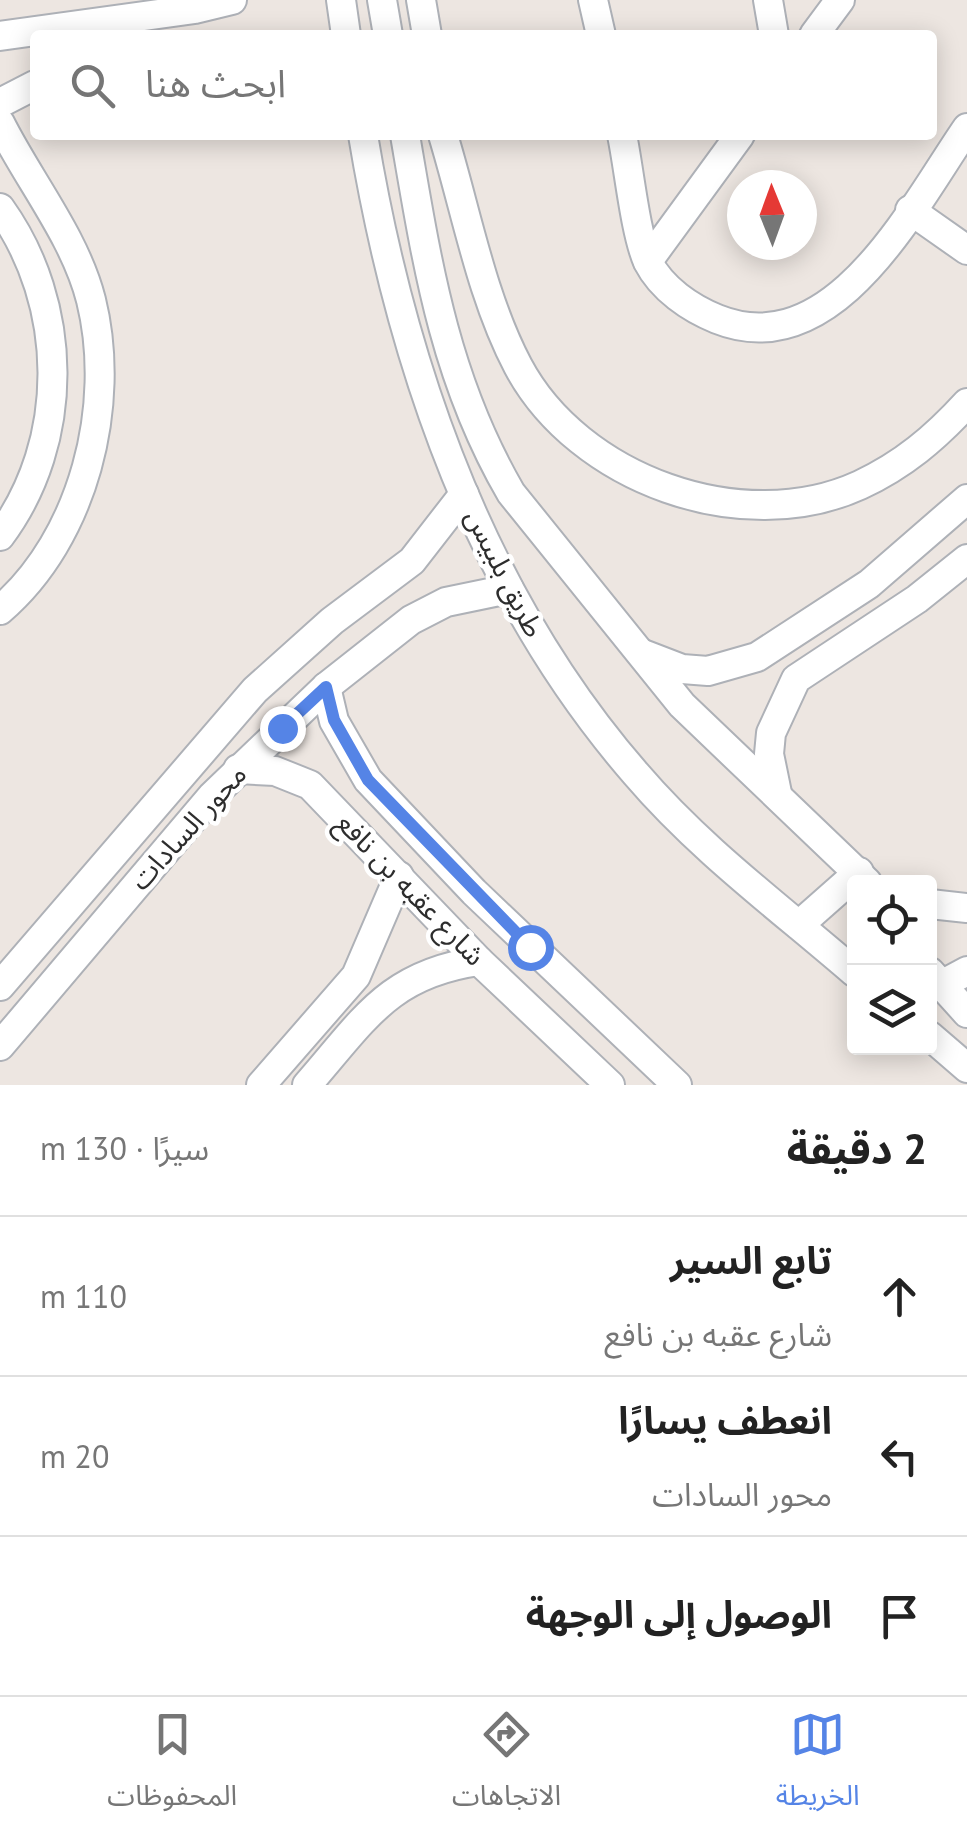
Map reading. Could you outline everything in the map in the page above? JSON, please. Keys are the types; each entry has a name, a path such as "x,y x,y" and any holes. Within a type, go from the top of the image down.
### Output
{"street":[{"path":"45,30 196,10 232,0"},
{"path":"340,0 345,30"},
{"path":"382,0 387,30"},
{"path":"421,0 426,30"},
{"path":"593,0 600,30"},
{"path":"768,0 773,30"},
{"path":"818,30 840,0"},
{"path":"0,36 30,32"},
{"path":"0,103 30,88"},
{"path":"0,123 65,237 84,283 101,364 96,430 78,493 48,552 0,610"},
{"path":"623,140 648,261 668,289 696,310 728,323 762,327 796,322 828,307 854,285 967,128"},
{"name":"طريق بلبيس","path":"364,140 378,221 405,333 464,494 509,589 572,694 636,775 708,848 847,966"},
{"name":"طريق بلبيس","path":"406,140 446,348 484,445 530,521 682,705 861,875"},
{"path":"444,140 499,323 518,367 546,406 580,440 620,467 712,500 761,505 809,500 856,487 900,465 938,435 967,403"},
{"path":"648,261 736,140"},
{"path":"0,208 28,251 49,316 54,385 42,453 15,516 0,536"},
{"path":"910,210 967,250"},
{"path":"452,458 484,445"},
{"name":"محور السادات","path":"0,986 255,690 332,621 412,561 464,494"},
{"path":"634,648 657,662 695,670 734,667 758,657 869,584 967,499"},
{"path":"777,793 769,754 771,733 776,714 796,679 967,559"},
{"name":"محور السادات","path":"0,1046 212,796 326,687 411,620 446,602 509,589"},
{"name":"شارع عقبه بن نافع","path":"326,687 341,736 368,780 474,892 677,1085"},
{"name":"شارع عقبه بن نافع","path":"238,769 275,771 310,786 479,961 610,1085"},
{"path":"185,770 212,796"},
{"path":"262,1085 356,976 399,876"},
{"path":"799,925 847,889"},
{"path":"937,905 967,908"},
{"path":"307,1085 382,999 411,979 444,966 479,961"},
{"path":"937,978 967,971"},
{"path":"937,982 967,1013"},
{"path":"937,1042 967,1068"}],"route":[{"path":"282,728 326,687 334,720 348,752 368,780 530,947"}]}
